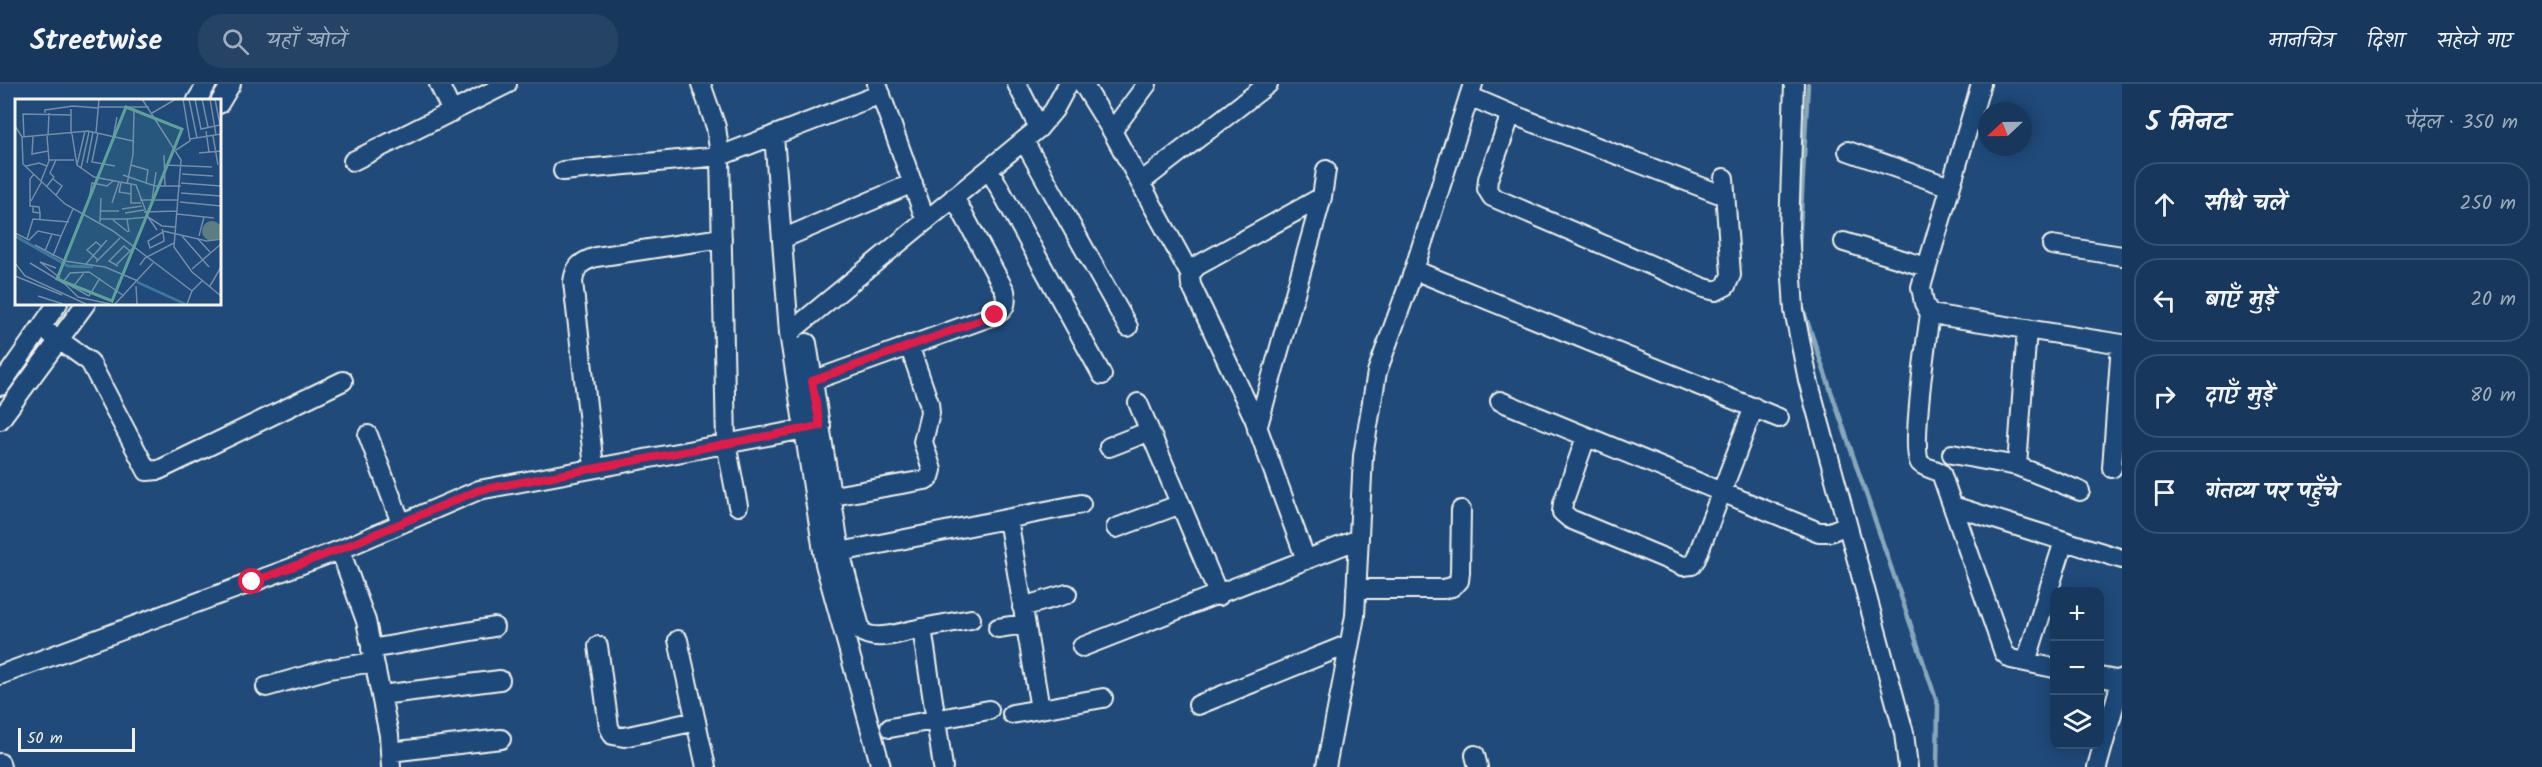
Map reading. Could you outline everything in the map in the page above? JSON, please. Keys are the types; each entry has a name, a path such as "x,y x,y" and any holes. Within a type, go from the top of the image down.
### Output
{"street":[{"path":"198,99 207,84"},
{"path":"220,102 231,84"},
{"path":"439,84 452,112"},
{"path":"353,162 507,84"},
{"path":"701,84 716,127 720,156 726,443 738,506"},
{"path":"1017,84 1039,128"},
{"path":"789,333 1039,128 1054,110 1068,84"},
{"path":"1083,84 1141,182 1190,274 1191,285 1257,429 1306,560"},
{"path":"1112,131 1147,84"},
{"path":"1141,182 1268,84"},
{"path":"1794,84 1789,231 1794,310 1808,380 1904,733 1908,767"},
{"path":"1975,86 1950,187 1921,287 1924,303 1930,314 1916,434 1918,460 1921,464 1941,473 1998,642 2004,653 2011,659 2050,667"},
{"path":"563,171 720,156 879,89 926,221"},
{"path":"1326,767 1355,616 1363,456 1375,382 1414,270 1471,90 1511,114 1724,187 1731,275 1726,286 1716,291 1704,288 1492,197 1487,189 1488,179 1511,114"},
{"path":"774,135 789,333 812,427 832,495 840,552 861,631 867,636 876,637 971,619"},
{"path":"1024,141 1128,327"},
{"path":"1848,151 1950,187"},
{"path":"989,169 1102,375"},
{"path":"1257,429 1322,197 1326,170"},
{"path":"782,239 913,183"},
{"path":"812,381 995,315 1003,310 1007,302 1005,291 954,197"},
{"path":"1190,274 1197,266 1322,197"},
{"path":"594,467 573,282 575,269 584,261 596,257 722,238"},
{"path":"1844,242 1926,267"},
{"path":"2052,245 2122,256"},
{"path":"1414,270 1779,418"},
{"path":"0,386 57,304"},
{"path":"0,420 85,304"},
{"path":"1930,314 2122,344 2112,468"},
{"path":"40,327 90,362 147,471 154,472 343,381"},
{"path":"2016,466 2027,329"},
{"path":"807,344 812,381 812,427 825,564 881,767"},
{"path":"832,495 925,480 930,477 932,470 923,442 930,413 929,403 909,345"},
{"path":"1500,401 1720,493 1820,531 1830,532 1847,525"},
{"path":"1138,403 1219,596"},
{"path":"1586,437 1562,512 1570,519 1683,566 1692,565 1754,407"},
{"path":"0,675 340,549 479,490 812,427"},
{"path":"1108,447 1150,431"},
{"path":"368,435 401,523"},
{"path":"1952,454 2016,466 2080,491"},
{"path":"840,552 1082,504"},
{"path":"1116,528 1180,504"},
{"path":"1953,506 2122,559"},
{"path":"1356,589 1443,589 1452,587 1459,581 1461,510"},
{"path":"1008,519 1040,709"},
{"path":"1082,647 1219,596 1359,539"},
{"path":"2026,662 2064,541"},
{"path":"340,549 366,621 381,695 390,759 501,739"},
{"path":"998,628 1067,594"},
{"path":"266,687 373,656 494,627"},
{"path":"922,628 944,767"},
{"path":"678,640 706,767"},
{"path":"1198,705 1349,644"},
{"path":"598,646 609,727 613,735 624,737 696,722"},
{"path":"2097,767 2122,680 2104,678"},
{"path":"381,695 500,680"},
{"path":"1012,714 1103,698"},
{"path":"890,728 989,710"}],"waterway":[{"path":"1799,248 1808,84"},
{"path":"1803,309 1938,705 1937,767"}],"route":[{"path":"252,582 340,549 479,490 506,483 820,426 812,381 995,315"}]}
